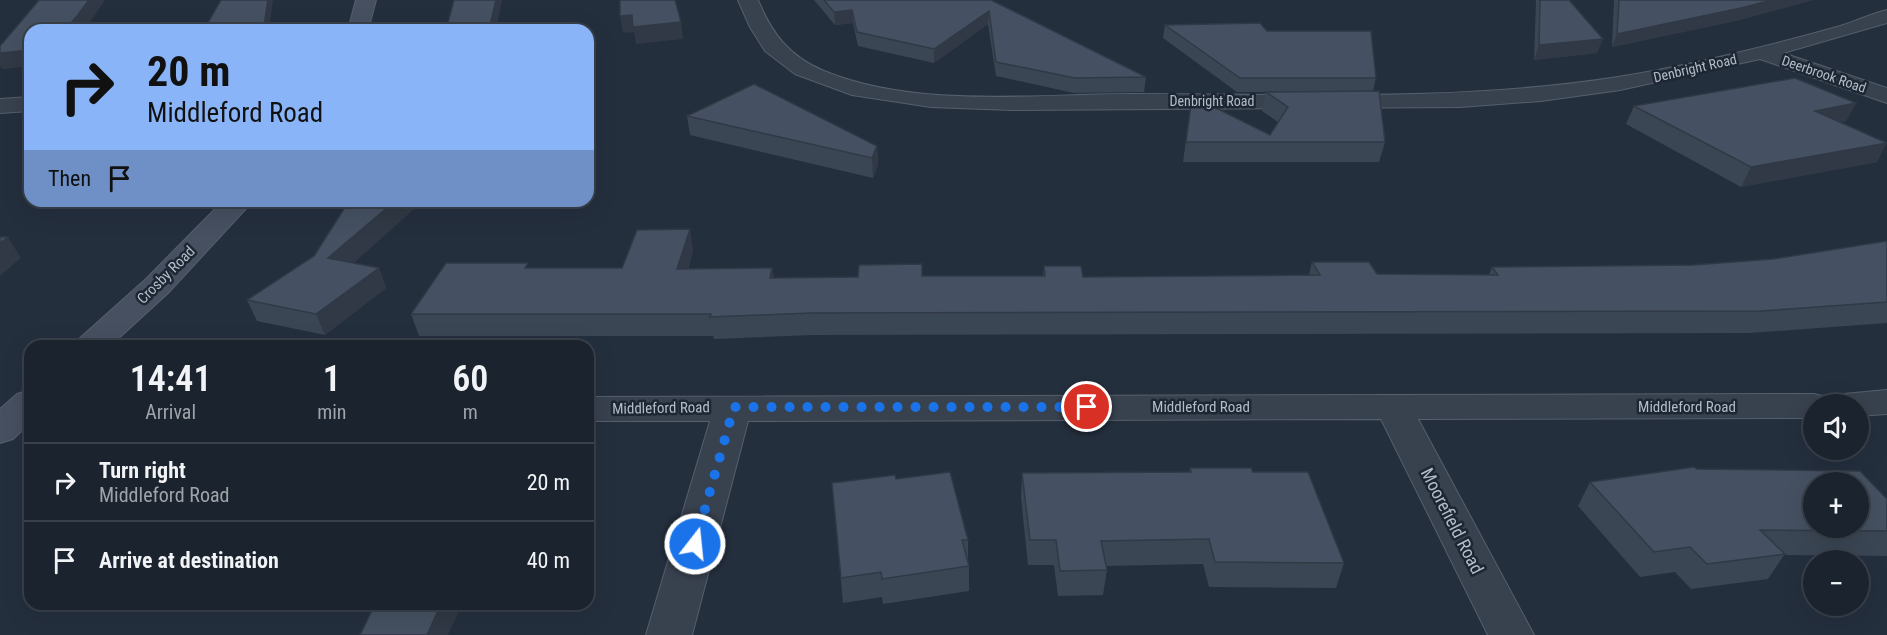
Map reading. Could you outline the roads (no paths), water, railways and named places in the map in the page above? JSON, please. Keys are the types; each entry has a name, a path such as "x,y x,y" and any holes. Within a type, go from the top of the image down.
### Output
{"main road":[{"path":"360,24 366,0"},
{"name":"Crosby Road","path":"98,340 157,286 233,207"}],"street":[{"name":"Denbright Road","path":"748,0 770,47 791,62 818,76 855,88 933,100 1460,100 1632,82 1690,71 1762,53 1887,16"},
{"name":"Deerbrook Road","path":"1762,53 1887,96"},
{"path":"0,106 24,104"},
{"path":"1869,403 1887,402"},
{"name":"Middleford Road","path":"594,409 1803,406"},
{"path":"669,635 734,407"},
{"name":"Moorefield Road","path":"1393,407 1511,635"}]}
